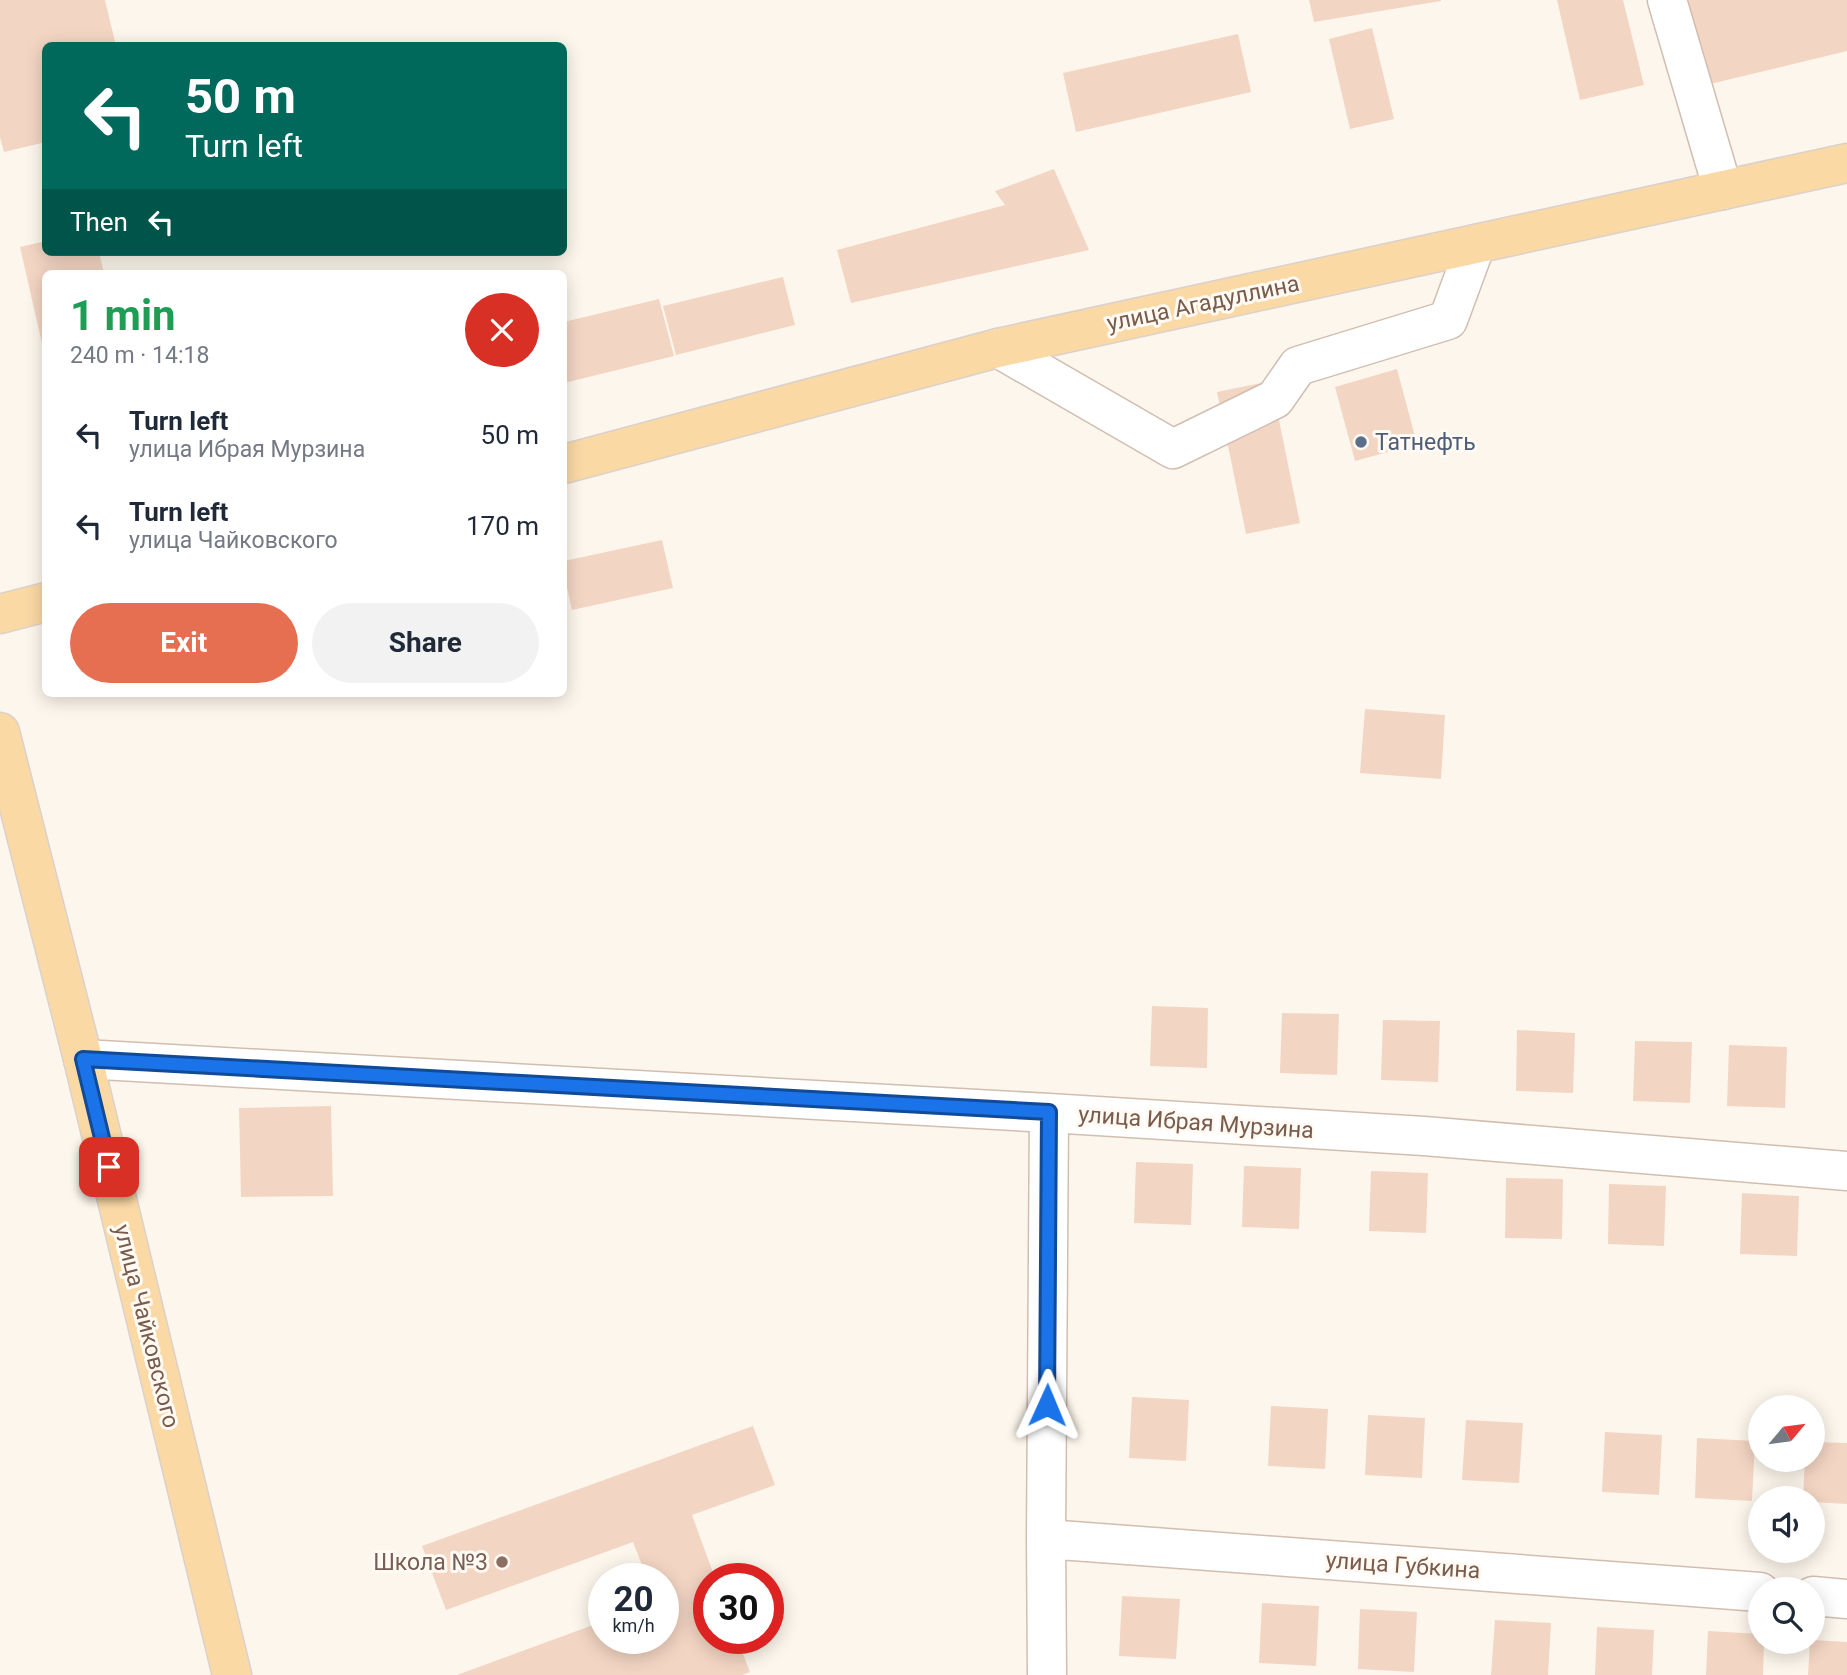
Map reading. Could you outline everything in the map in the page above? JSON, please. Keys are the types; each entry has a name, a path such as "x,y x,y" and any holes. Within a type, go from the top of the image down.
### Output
{"main road":[{"name":"улица Агадуллина","path":"567,463 998,348 1847,163"},
{"path":"0,614 42,603"},
{"name":"улица Чайковского","path":"0,732 83,1059 232,1675"}],"street":[{"path":"1667,0 1723,190"},
{"path":"998,348 1173,449 1275,399 1298,366 1448,320 1476,244"},
{"name":"улица Ибрая Мурзина","path":"83,1059 1049,1112 1424,1136 1847,1171"},
{"path":"1046,1675 1049,1112"},
{"name":"улица Губкина","path":"1046,1539 1748,1591"},
{"path":"1825,1597 1847,1599"}],"building":[{"path":"0,0 105,0 115,42 42,42 42,143 4,152 0,137"},
{"path":"1309,0 1441,0 1441,1 1314,22"},
{"path":"1557,0 1623,0 1644,85 1580,100"},
{"path":"1682,0 1847,0 1847,51 1702,86"},
{"path":"1372,28 1394,119 1350,129 1329,39"},
{"path":"1238,34 1251,92 1076,132 1063,73"},
{"path":"1054,169 1089,250 851,303 837,250 1005,205 995,191"},
{"path":"42,242 42,256 100,256 103,270 42,270 42,343 20,247"},
{"path":"783,277 795,325 676,355 663,306"},
{"path":"659,299 674,356 567,382 567,321"},
{"path":"1397,369 1417,444 1355,461 1335,387"},
{"path":"1271,381 1300,523 1246,534 1217,392"},
{"path":"662,540 673,588 572,610 567,588 567,560"},
{"path":"1365,709 1445,715 1441,779 1360,773"},
{"path":"1152,1006 1208,1008 1207,1068 1150,1066"},
{"path":"1282,1013 1339,1014 1337,1075 1280,1073"},
{"path":"1383,1020 1440,1021 1438,1082 1381,1080"},
{"path":"1517,1030 1575,1033 1573,1093 1516,1091"},
{"path":"1635,1041 1692,1042 1690,1103 1633,1101"},
{"path":"1729,1045 1787,1047 1785,1108 1727,1106"},
{"path":"331,1106 333,1196 241,1197 239,1108"},
{"path":"1136,1162 1193,1164 1191,1225 1134,1223"},
{"path":"1244,1166 1301,1168 1299,1229 1242,1227"},
{"path":"1371,1171 1428,1173 1426,1233 1369,1231"},
{"path":"1506,1178 1563,1179 1562,1239 1505,1238"},
{"path":"1609,1184 1666,1186 1664,1246 1608,1244"},
{"path":"1742,1193 1799,1196 1797,1256 1740,1254"},
{"path":"1132,1397 1189,1400 1186,1461 1129,1458"},
{"path":"1271,1406 1328,1409 1325,1469 1268,1466"},
{"path":"1368,1415 1425,1418 1422,1478 1365,1475"},
{"path":"1466,1420 1523,1423 1519,1483 1462,1480"},
{"name":"Школа №3","path":"753,1426 775,1485 692,1515 710,1563 693,1563 693,1654 743,1654 750,1672 742,1675 457,1675 588,1627 588,1654 679,1654 679,1563 641,1563 633,1542 446,1610 422,1546"},
{"path":"1605,1432 1662,1435 1659,1495 1602,1492"},
{"path":"1697,1438 1748,1441 1748,1472 1753,1472 1753,1486 1748,1486 1748,1501 1695,1498"},
{"path":"1825,1442 1847,1443 1847,1504 1825,1503 1825,1486 1804,1486 1804,1472 1825,1472"},
{"path":"1122,1596 1180,1599 1176,1659 1119,1656"},
{"path":"1262,1603 1319,1606 1316,1666 1259,1663"},
{"path":"1360,1609 1417,1612 1414,1672 1358,1669"},
{"path":"1495,1620 1551,1623 1548,1675 1491,1675"},
{"path":"1597,1627 1654,1630 1652,1675 1595,1675"},
{"path":"1708,1631 1748,1633 1748,1654 1764,1654 1763,1675 1706,1675"},
{"path":"1825,1641 1847,1642 1847,1675 1808,1675 1809,1654 1825,1654"}],"place":[{"name":"Татнефть","path":"1361,442"},
{"name":"Школа №3","path":"502,1562"}],"route":[{"path":"109,1167 83,1059 1049,1112 1047,1405"}]}
